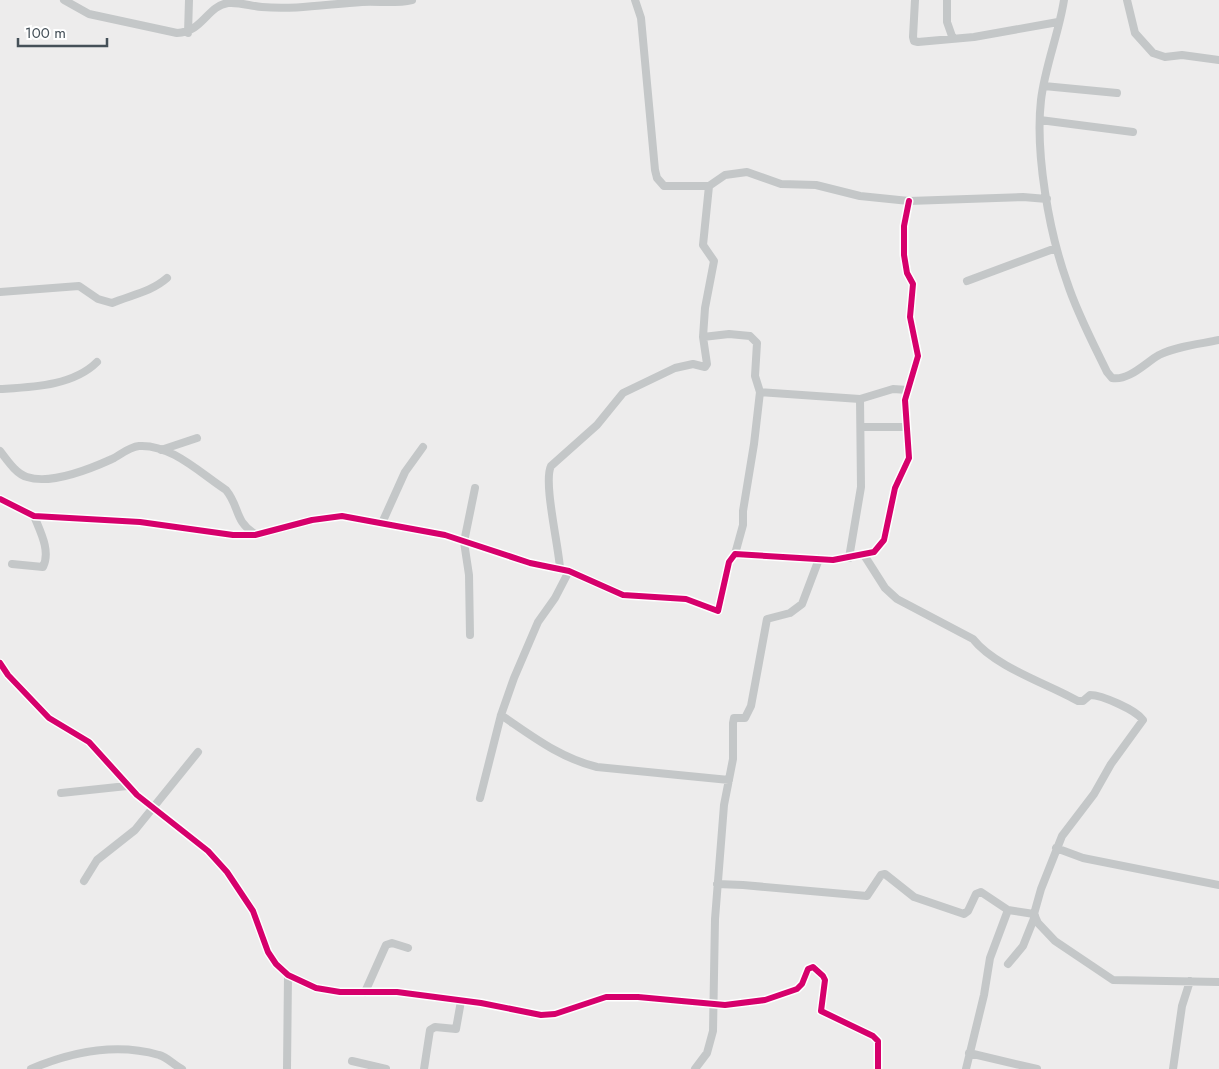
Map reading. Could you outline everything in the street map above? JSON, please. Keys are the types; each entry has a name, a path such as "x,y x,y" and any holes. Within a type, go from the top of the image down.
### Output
{"street":[{"path":"64,0 76,8 96,16 161,32 188,33 212,12 226,3 261,7 294,7 369,1 398,2 412,0"},
{"path":"188,33 189,0"},
{"path":"635,0 640,11 656,178 664,186 671,188 709,186 725,175 747,172 785,184 816,185 860,196 910,201 1023,196 1047,199"},
{"path":"914,0 914,41 953,39 1058,22"},
{"path":"947,0 947,22 953,39"},
{"path":"1064,0 1044,86 1040,120 1041,157 1056,248 1076,306 1112,378 1122,378 1162,354 1195,344 1219,340"},
{"path":"1127,0 1135,33 1153,53 1165,57 1182,55 1219,60"},
{"path":"1044,86 1117,93"},
{"path":"1040,120 1133,132"},
{"path":"480,798 500,716 538,622 555,598 565,570 549,488 548,471 551,466 597,426 623,393 676,368 693,364 705,367 707,364 703,337 705,308 714,261 702,245 709,186"},
{"path":"735,554 819,560 849,558 864,555 879,548 884,540 895,488 909,458 905,400 918,356 910,317 913,284 907,273 904,255 904,226 910,201"},
{"path":"967,280 1056,248"},
{"path":"0,292 79,286 98,298 112,303 158,286 167,278"},
{"path":"0,499 34,516 112,520 229,534 255,535 330,517 342,516 424,530 530,563 565,570 623,595 686,599 718,611 729,562 735,554 742,525 760,392 755,376 755,339 750,336 729,334 703,337"},
{"path":"0,389 33,387 69,379 91,369 98,362"},
{"path":"760,392 860,398 893,389 908,390"},
{"path":"849,558 861,487 860,398"},
{"path":"861,427 906,428"},
{"path":"161,450 197,438"},
{"path":"0,451 22,474 32,478 77,474 113,459 131,447 145,446 161,450 185,461 226,490 231,496 243,527 255,535"},
{"path":"382,523 406,472 423,447"},
{"path":"470,635 469,575 464,542 475,488"},
{"path":"12,564 38,568 42,567 44,563 45,547 34,516"},
{"path":"864,555 885,588 897,598 950,626 1021,673 1078,701 1094,695 1136,712 1143,720 1110,764 1094,794 1068,825 1056,848 1023,946 1008,964"},
{"path":"695,1069 710,1045 714,1004 719,846 733,759 734,718 746,718 751,706 767,619 790,613 802,604 819,560"},
{"path":"0,662 8,675 49,718 88,742 127,786 152,808 208,851 226,872 253,911 268,952 276,964 288,976 326,990 385,991 461,1000 540,1015 555,1014 606,997 623,996 714,1004 743,1004 765,1000 796,989 802,984 808,969 813,967 823,976 824,980 821,1011 873,1036 878,1041 878,1069"},
{"path":"500,716 540,743 578,762 597,768 729,780"},
{"path":"84,881 93,863 127,839 198,752"},
{"path":"61,793 127,786"},
{"path":"1056,848 1110,865 1219,885"},
{"path":"717,884 867,896 880,875 885,874 914,897 960,913 964,914 968,911 976,894 981,892 1008,910 1034,915"},
{"path":"966,1069 984,994 990,958 1008,910"},
{"path":"1034,915 1038,923 1055,941 1113,980 1219,982"},
{"path":"365,992 386,945 392,943 408,948"},
{"path":"287,1069 288,976"},
{"path":"1173,1069 1182,1006 1190,980"},
{"path":"424,1069 430,1030 435,1027 456,1029 461,1000"},
{"path":"31,1069 76,1054 115,1049 158,1054 182,1069"},
{"path":"970,1053 1037,1069"},
{"path":"352,1061 386,1069"}],"cycle path":[{"path":"0,499 34,516 140,522 233,535 255,535 312,520 342,516 445,535 530,563 569,571 623,595 686,599 718,611 729,562 735,554 833,560 874,552 884,540 895,488 909,458 905,400 918,356 910,317 913,284 907,273 904,255 904,226 909,201"},
{"path":"0,663 8,675 49,718 89,742 137,795 208,851 227,872 253,911 268,952 276,964 288,975 316,988 340,992 397,992 481,1003 541,1015 555,1014 606,997 638,997 725,1005 765,1000 797,989 802,984 808,969 813,967 825,980 821,1011 873,1036 878,1041 878,1069"}]}
